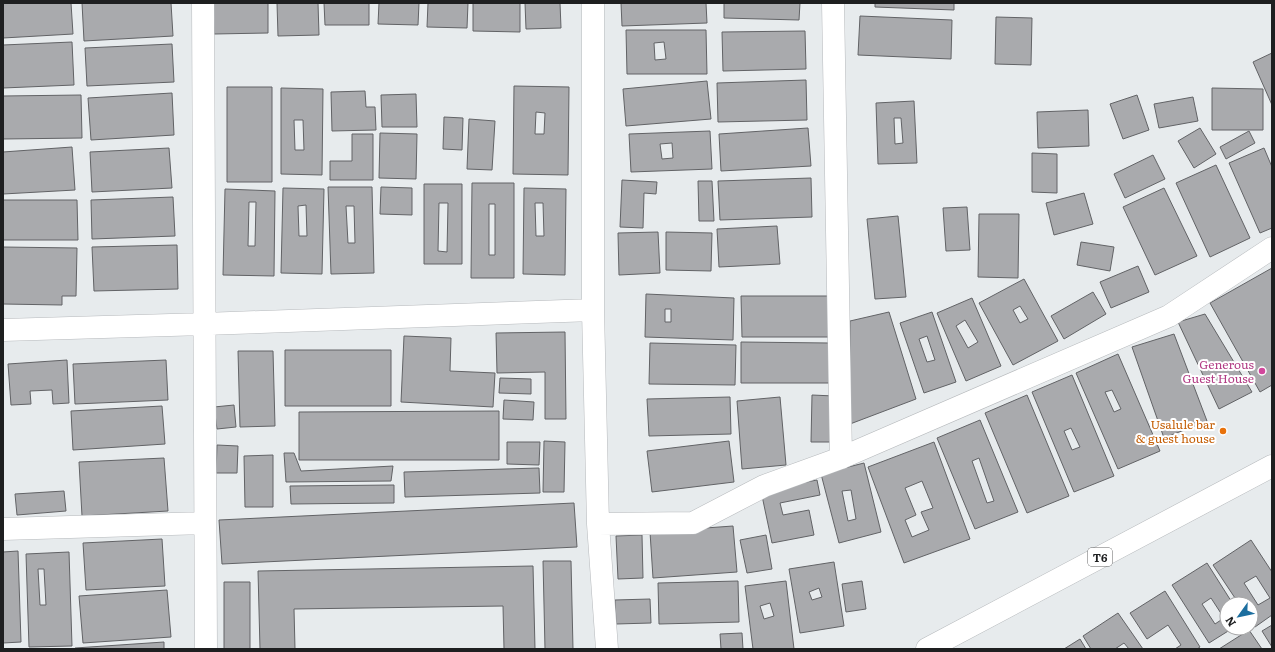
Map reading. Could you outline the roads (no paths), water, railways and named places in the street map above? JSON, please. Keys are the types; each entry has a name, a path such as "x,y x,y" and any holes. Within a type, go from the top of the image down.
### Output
{"main road":[{"path":"203,3 206,649"},
{"path":"593,3 593,310 598,524 607,649"},
{"path":"833,3 840,458"},
{"path":"598,524 693,523 764,486 840,458 1170,316 1272,248"},
{"path":"3,330 593,310"},
{"name":"T6","path":"927,649 1272,466"},
{"path":"3,529 205,523"}],"place":[{"name":"Generous Guest House","path":"1262,371"},
{"name":"Usalule bar & guest house","path":"1223,431"}]}
